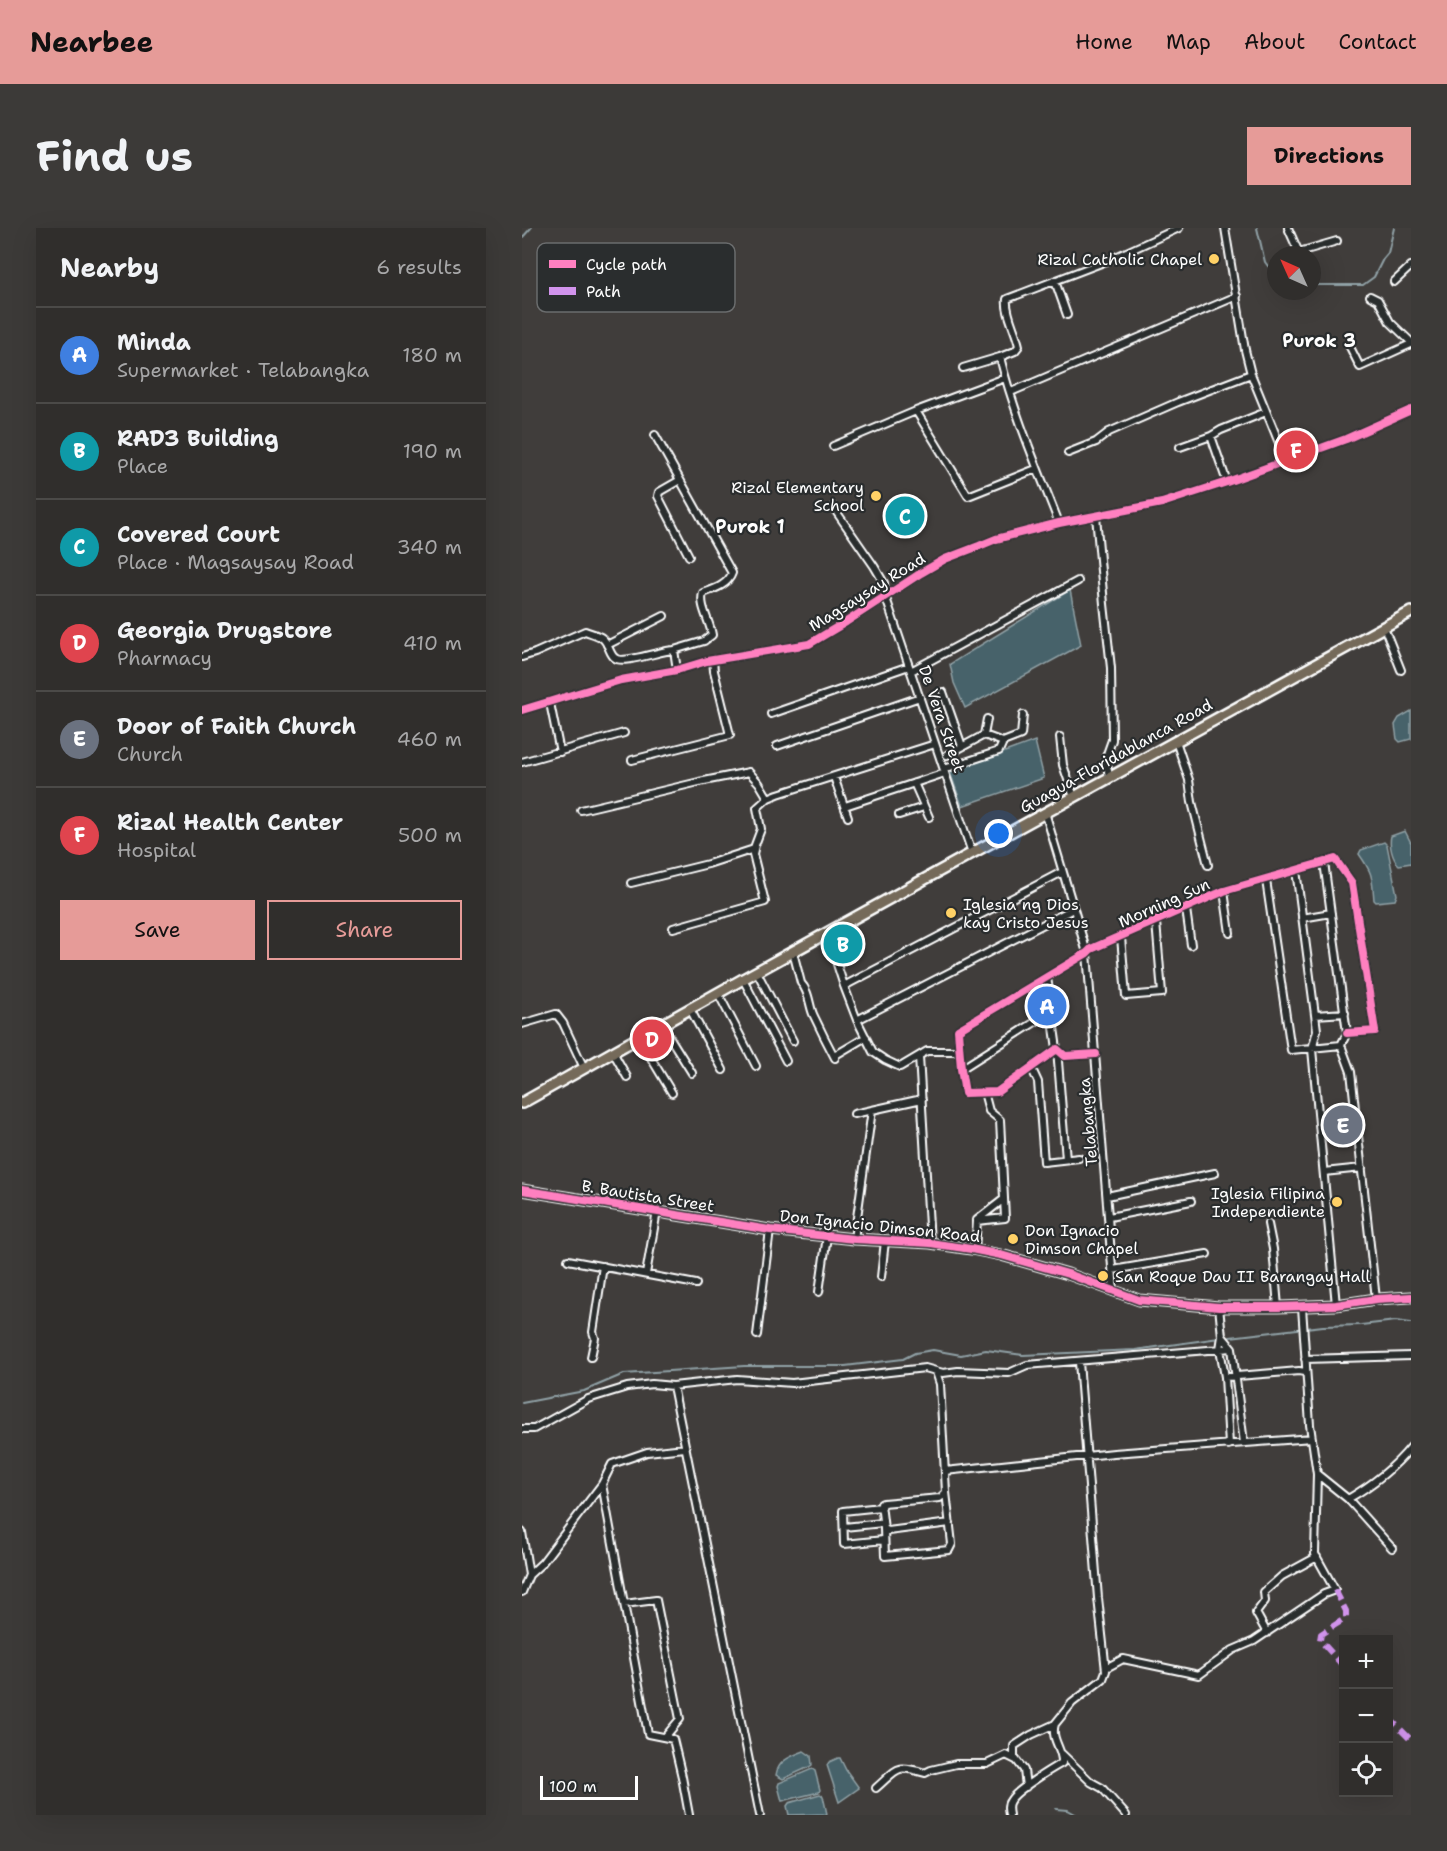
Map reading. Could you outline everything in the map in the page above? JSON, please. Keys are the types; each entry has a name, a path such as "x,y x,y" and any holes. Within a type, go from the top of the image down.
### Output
{"main road":[{"name":"Guagua-Floridablanca Road","path":"522,1103 1045,812 1411,612"}],"street":[{"path":"963,368 1000,357 1015,351 1019,346 1016,330 1006,306 1007,299 1108,261 1179,228"},
{"path":"1225,228 1251,374 1286,460"},
{"path":"1288,228 1296,246"},
{"path":"1321,246 1337,241"},
{"path":"1394,282 1411,266"},
{"path":"1055,281 1067,315"},
{"path":"1011,392 1237,296"},
{"path":"1349,345 1360,367 1411,343 1390,322 1378,300 1370,296"},
{"path":"1000,357 1036,468 1059,523"},
{"path":"1068,453 1096,442 1109,432 1178,402 1251,374"},
{"path":"833,446 916,411 1005,378"},
{"name":"Magsaysay Road","path":"522,711 621,680 677,670 713,660 809,644 945,559 996,539 1059,523 1162,503 1346,439 1411,410"},
{"path":"916,411 968,496 1036,468"},
{"path":"1180,447 1266,412"},
{"path":"522,657 585,631 602,638 617,660 674,650 704,641 712,635 701,596 722,585 732,573 655,435"},
{"path":"1211,436 1227,482"},
{"path":"680,480 659,492 658,496 689,556"},
{"name":"De Vera Street","path":"833,507 884,584 885,595 935,744 944,756 945,771 972,853"},
{"path":"1096,516 1111,668 1112,740 1107,757 1109,778"},
{"path":"771,714 910,668 1078,581"},
{"path":"607,645 664,616"},
{"path":"1384,627 1401,670"},
{"path":"674,650 677,670"},
{"path":"632,760 730,735 713,660"},
{"path":"943,692 962,746"},
{"path":"777,746 920,697"},
{"path":"550,703 560,752"},
{"path":"944,756 984,735 1003,742 1021,735 1023,715"},
{"path":"984,735 987,719"},
{"path":"522,762 624,733"},
{"path":"1060,737 1063,765 1074,797"},
{"path":"1176,741 1189,780 1192,802 1208,865"},
{"path":"844,806 999,751 1003,742"},
{"path":"673,928 765,902 753,854 757,837 762,829 757,808 768,798 935,744"},
{"path":"581,810 749,772 768,798"},
{"path":"834,777 848,817"},
{"path":"914,783 929,817"},
{"path":"899,815 924,807"},
{"name":"Telabangka","path":"1045,812 1087,953 1114,1293"},
{"path":"631,883 708,864 754,849"},
{"path":"1347,1033 1375,1031 1352,883 1335,859 1324,862 1347,1033 1341,1045 1351,1072 1376,1299"},
{"name":"Morning Sun","path":"959,1051 958,1030 1087,953 1090,949 1224,891 1324,862"},
{"path":"1296,870 1317,1030 1312,1049 1336,1305"},
{"path":"844,986 1062,872"},
{"path":"1266,880 1291,1050 1341,1045"},
{"path":"1224,891 1230,933"},
{"path":"857,1020 1073,909"},
{"path":"1186,909 1191,945"},
{"path":"1302,918 1331,913"},
{"path":"1121,937 1126,996 1162,993 1156,922"},
{"path":"827,933 857,1020 873,1052 895,1066 900,1067 927,1051 959,1051 965,1093 997,1092 1057,1049"},
{"path":"793,952 812,1012 834,1057 866,1037"},
{"path":"757,972 793,1041"},
{"path":"1047,977 1057,1049 1066,1160"},
{"path":"744,979 786,1061"},
{"path":"718,993 756,1066"},
{"path":"690,1009 723,1070"},
{"path":"961,1070 1051,1012"},
{"path":"1315,1015 1345,1013"},
{"path":"522,1024 556,1014 563,1023 584,1068"},
{"path":"662,1025 692,1073"},
{"path":"639,1038 672,1093"},
{"path":"1057,1049 1065,1056 1096,1054"},
{"path":"613,1052 627,1077"},
{"path":"919,1056 930,1243"},
{"path":"1032,1069 1038,1082 1044,1162 1080,1158"},
{"path":"977,1221 1005,1218 1000,1120 989,1111 984,1092"},
{"path":"854,1114 922,1099"},
{"path":"854,1239 873,1110"},
{"path":"1324,1172 1362,1168"},
{"path":"1107,1196 1215,1173"},
{"name":"B. Bautista Street","path":"522,1190 770,1230"},
{"path":"975,1250 977,1221 1004,1198"},
{"path":"1109,1217 1191,1201"},
{"path":"646,1274 657,1211"},
{"path":"1268,1224 1273,1249 1278,1307"},
{"path":"757,1335 770,1230"},
{"name":"Don Ignacio Dimson Road","path":"770,1230 854,1239 930,1243 975,1250 1068,1274 1114,1293 1139,1300 1219,1307 1302,1307 1411,1297"},
{"path":"819,1292 827,1236"},
{"path":"881,1278 885,1240"},
{"path":"1113,1270 1207,1254"},
{"path":"568,1260 696,1284"},
{"path":"591,1357 603,1266"},
{"path":"1219,1307 1222,1336 1220,1348 1225,1377 1229,1445"},
{"path":"1106,1668 1123,1659 1199,1675 1233,1650 1254,1641 1324,1594 1335,1590 1315,1554 1317,1474 1305,1372 1302,1307"},
{"path":"1222,1336 1232,1348 1244,1443"},
{"path":"522,1429 534,1429 588,1399 627,1386 652,1384 673,1386 737,1379 792,1383 925,1368 943,1373 958,1371 1009,1373 1027,1365 1232,1348"},
{"path":"1305,1359 1411,1356"},
{"path":"1026,1787 1024,1770 1014,1757 1014,1746 1031,1734 1055,1724 1072,1703 1103,1679 1106,1668 1098,1598 1079,1362"},
{"path":"936,1372 940,1384 951,1544 945,1551 885,1556 883,1503 940,1498 946,1492"},
{"path":"1225,1377 1305,1372"},
{"path":"673,1386 760,1815"},
{"path":"945,1471 1114,1453 1312,1438"},
{"path":"1348,1499 1371,1486 1411,1447"},
{"path":"522,1592 529,1575 542,1563 602,1484 612,1464 647,1452 685,1448"},
{"path":"1317,1474 1348,1499 1392,1548"},
{"path":"602,1484 648,1734 673,1739 689,1815"},
{"path":"882,1507 843,1510 844,1544 884,1540"},
{"path":"844,1527 883,1526 888,1531 950,1523"},
{"path":"522,1532 529,1575"},
{"path":"1267,1633 1256,1613 1265,1601 1264,1592 1281,1576 1317,1557"},
{"path":"624,1604 656,1600 680,1719 665,1737"},
{"path":"1009,1815 1010,1800 1062,1763 1053,1735 1055,1724"},
{"path":"1060,1752 1091,1782 1102,1788 1126,1815"},
{"path":"876,1788 899,1768 905,1767 926,1773 956,1764 987,1764 1006,1755 1016,1760"}],"water":[{"path":"1070,590 1081,645 965,708 954,683 950,664"},
{"path":"1411,711 1411,739 1400,742 1397,739 1395,725 1399,718"},
{"path":"1035,741 1044,778 962,806 950,772"},
{"path":"1405,831 1411,843 1411,863 1399,865 1392,852 1391,836"},
{"path":"1384,842 1387,845 1397,895 1395,900 1376,902 1371,876 1359,854 1361,850"},
{"path":"804,1751 811,1756 812,1765 783,1779 776,1775 783,1762"},
{"path":"838,1758 859,1788 839,1802 827,1765"},
{"path":"812,1769 815,1771 819,1792 782,1801 779,1783"},
{"path":"820,1794 823,1796 827,1814 789,1815 787,1806 789,1803"}],"waterway":[{"path":"522,238 531,228"},
{"path":"1257,228 1267,265"},
{"path":"1321,285 1363,285 1374,277 1388,253 1394,228"},
{"path":"1230,1337 1323,1326 1396,1321 1411,1323"},
{"path":"522,1403 584,1391 624,1374 744,1366 845,1366 903,1359 915,1353 933,1350 961,1355 986,1350 1023,1355 1135,1350 1219,1338"},
{"path":"1056,1809 1068,1810 1077,1815"}],"marked path":[{"path":"1335,1590 1346,1611 1346,1618 1321,1634 1320,1640 1339,1661"},
{"path":"1393,1722 1411,1740"}],"cycle path":[{"path":"522,710 621,680 677,670 707,661 809,644 945,559 996,539 1059,523 1162,503 1346,439 1411,410"},
{"path":"1096,1054 1065,1056 1057,1049 997,1092 965,1093 958,1030 1091,949 1224,891 1335,859 1352,883 1375,1031 1347,1033"},
{"path":"522,1190 770,1230 854,1239 930,1243 971,1249 1068,1274 1139,1300 1219,1307 1278,1307 1336,1305 1411,1297"}],"place":[{"name":"Rizal Catholic Chapel","path":"1214,259"},
{"name":"Rizal Health Center","path":"1296,450"},
{"name":"Rizal Elementary School","path":"876,496"},
{"name":"Covered Court","path":"905,516"},
{"name":"Iglesia ng Dios kay Cristo Jesus","path":"951,913"},
{"name":"RAD3 Building","path":"843,944"},
{"name":"Minda","path":"1047,1006"},
{"name":"Georgia Drugstore","path":"652,1039"},
{"name":"Door of Faith Church","path":"1343,1125"},
{"name":"Iglesia Filipina Independiente","path":"1337,1202"},
{"name":"Don Ignacio Dimson Chapel","path":"1013,1239"},
{"name":"San Roque Dau II Barangay Hall","path":"1103,1276"}],"district":[{"name":"Purok 3","path":"1319,341"},
{"name":"Purok 1","path":"750,527"}]}
